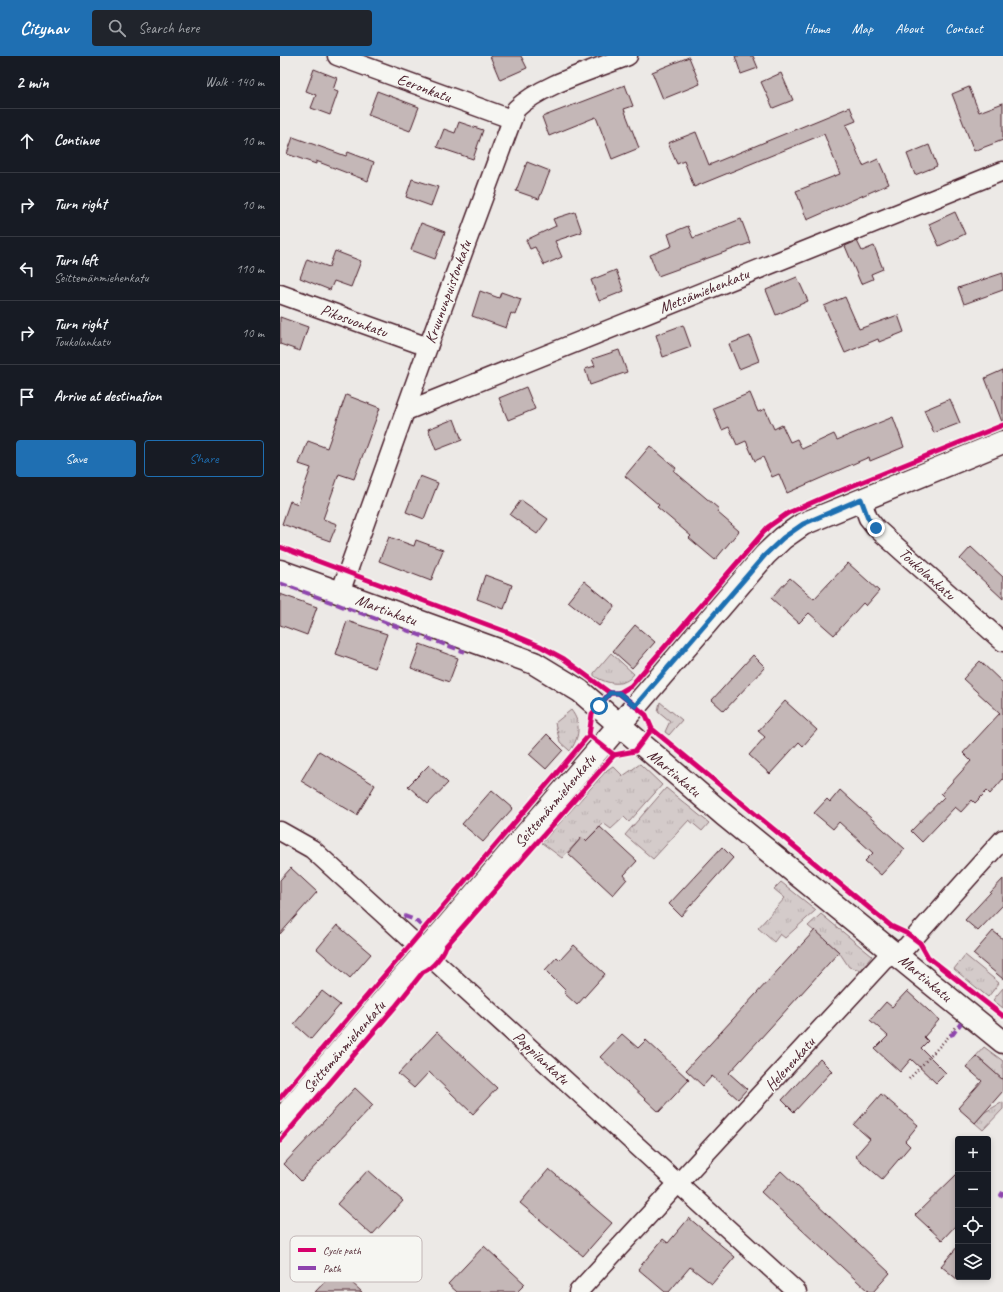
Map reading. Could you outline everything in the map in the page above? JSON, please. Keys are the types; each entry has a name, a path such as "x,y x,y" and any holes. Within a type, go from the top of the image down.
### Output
{"street":[{"name":"Eeronkatu","path":"337,56 511,120"},
{"name":"Kruununpuistonkatu","path":"340,593 516,109 525,100 545,90 628,56"},
{"name":"Metsämiehenkatu","path":"406,411 1003,171"},
{"name":"Pikosuonkatu","path":"280,294 428,348"},
{"name":"Seittemänmiehenkatu","path":"280,1121 765,555 783,538 803,524 1003,442"},
{"name":"Toukolankatu","path":"861,499 868,518 876,528 1003,642"},
{"name":"Martinkatu","path":"280,571 534,664 580,691 724,815 1003,1042"},
{"name":"Pappilankatu","path":"280,831 312,849 797,1292"},
{"name":"Helenenkatu","path":"578,1292 884,960 906,947 1003,838"}],"path":[{"path":"909,1079 950,1035 951,1032"}],"green space":[{"path":"611,653 634,674 630,678 620,683 610,683 594,676 594,673"},
{"path":"660,702 682,720 669,735 665,732 670,721 658,711"},
{"path":"571,710 577,720 578,731 576,741 570,751 560,742 555,723"},
{"path":"640,764 662,785 629,822 624,817 611,829 603,823 586,841 582,837 562,858 542,843 607,770 613,766 623,776"},
{"path":"666,788 709,823 702,831 689,820 653,859 625,835"},
{"path":"781,882 816,910 785,938 780,934 774,942 758,928 785,898 774,889"},
{"path":"821,914 872,956 861,970 849,967 839,952 808,926"},
{"path":"965,955 999,983 988,997 954,969"},
{"path":"1003,988 1003,1008 993,1000"},
{"path":"984,1047 1003,1061 1003,1080 976,1056"},
{"path":"1003,1102 1003,1109 983,1130 975,1123 985,1112"}],"building":[{"path":"490,56 521,56 527,68 500,80"},
{"path":"735,56 753,56 758,68 741,74"},
{"path":"689,57 700,84 663,99 652,72"},
{"path":"314,69 337,78 333,90 338,92 330,115 311,108 316,95 306,91"},
{"path":"781,73 793,100 773,108 761,82"},
{"path":"625,85 633,106 624,109 639,148 612,159 596,117 549,136 542,117"},
{"path":"969,87 979,112 1003,103 1003,140 974,151 952,94"},
{"path":"377,91 419,107 410,131 368,115"},
{"path":"850,107 856,121 846,125 863,166 878,159 889,184 807,220 796,191 840,174 824,134 694,187 684,161 677,164 668,143 696,132 709,165"},
{"path":"459,122 483,130 473,159 437,147 444,129 455,133"},
{"path":"293,137 346,156 348,152 374,162 368,181 316,161 316,164 287,154"},
{"path":"929,145 937,166 915,175 907,154"},
{"path":"527,162 550,171 539,199 516,191"},
{"path":"412,179 438,187 431,206 406,197"},
{"path":"575,212 582,232 555,241 562,257 544,265 535,247 530,249 526,240 556,226 553,219"},
{"path":"955,212 965,234 939,246 929,224"},
{"path":"741,219 750,243 658,276 650,255 672,246 668,234 688,226 693,238"},
{"path":"421,223 445,232 435,259 411,250"},
{"path":"857,241 862,251 874,246 883,269 871,274 873,279 861,284 845,246"},
{"path":"335,251 361,261 351,287 334,281 330,290 300,278 307,259 329,267"},
{"path":"616,270 624,291 599,301 591,280"},
{"path":"1003,273 1003,290 964,304 958,288"},
{"path":"797,277 808,301 776,315 766,290"},
{"path":"480,291 499,298 501,292 521,299 515,315 511,313 506,328 472,316"},
{"path":"845,297 859,329 898,315 904,332 879,342 878,339 845,353 824,306"},
{"path":"280,317 308,327 300,351 280,344"},
{"path":"683,325 691,347 663,357 656,335"},
{"path":"750,336 759,361 739,369 729,344"},
{"path":"619,350 627,372 590,385 585,369 595,366 592,359"},
{"path":"1003,370 1003,422 1002,422 985,378"},
{"path":"526,387 535,409 508,420 499,398"},
{"path":"750,393 758,412 765,409 774,429 782,425 790,442 797,439 802,449 834,434 837,440 893,417 904,447 870,461 869,457 787,493 779,474 772,477 763,457 755,461 746,441 737,445 729,427 722,430 713,408"},
{"path":"346,395 380,408 354,479 339,474 323,519 337,524 330,541 282,524 290,501 298,504 311,468 299,464 308,441 327,448"},
{"path":"950,399 960,423 934,433 924,410"},
{"path":"454,419 462,440 436,450 428,429"},
{"path":"650,446 676,468 674,471 719,509 717,512 739,531 715,560 689,538 691,536 657,507 659,505 625,476"},
{"path":"420,476 438,483 424,519 406,512"},
{"path":"521,500 548,519 537,534 510,515"},
{"path":"389,537 414,546 416,540 443,550 431,581 379,561"},
{"path":"971,547 1003,577 1003,599 960,559"},
{"path":"848,563 879,591 866,606 863,603 834,635 809,613 799,623 771,598 790,578 814,599"},
{"path":"485,575 512,585 504,609 477,599"},
{"path":"584,581 615,606 599,626 568,601"},
{"path":"280,594 317,607 307,635 280,625"},
{"path":"347,621 387,634 375,668 336,654"},
{"path":"635,625 655,642 632,668 613,651"},
{"path":"420,644 458,658 449,682 411,668"},
{"path":"753,655 765,667 724,711 712,700"},
{"path":"980,661 1003,683 1003,779 990,794 987,791 975,803 972,800 961,812 955,807 922,842 911,831 944,797 941,794 971,761 963,753 1000,713 963,679"},
{"path":"785,701 817,730 803,746 799,742 770,774 749,755 765,737 758,731"},
{"path":"547,734 563,750 546,769 529,754"},
{"path":"319,751 375,785 357,815 301,781"},
{"path":"429,765 448,783 428,804 408,786"},
{"path":"492,790 513,808 483,842 462,824"},
{"path":"840,790 905,849 881,875 865,861 873,853 839,822 833,829 814,813 827,799 830,802"},
{"path":"600,827 637,861 624,875 627,879 613,895 568,853 582,837 586,841"},
{"path":"722,847 733,858 681,916 669,904"},
{"path":"291,868 317,892 280,934 280,880"},
{"path":"1003,879 1003,905 978,931 965,920"},
{"path":"337,925 371,954 350,978 317,949"},
{"path":"815,930 839,952 729,1073 747,1089 738,1099 712,1076 703,1086 686,1070"},
{"path":"993,931 1003,939 1003,979 973,954"},
{"path":"574,945 605,974 577,1005 564,993 566,991 545,970 557,957 560,960"},
{"path":"322,991 340,1005 311,1039 294,1024"},
{"path":"907,991 939,1020 924,1037 928,1041 921,1048 946,1073 936,1083 911,1059 900,1072 875,1049 888,1036 870,1020 886,1002 892,1007"},
{"path":"437,1032 497,1088 473,1114 429,1072 414,1088 398,1074"},
{"path":"622,1034 638,1048 646,1040 689,1080 659,1112 600,1057"},
{"path":"976,1056 1003,1080 1003,1091 975,1123 958,1108 982,1081 966,1067"},
{"path":"820,1059 832,1071 794,1112 782,1100"},
{"path":"355,1088 373,1105 301,1181 284,1164"},
{"path":"881,1094 918,1125 905,1141 910,1146 882,1179 855,1156 870,1139 854,1125"},
{"path":"549,1169 612,1223 583,1256 520,1203"},
{"path":"368,1170 403,1201 372,1235 337,1204"},
{"path":"781,1171 890,1273 873,1292 869,1292 761,1192"},
{"path":"955,1176 955,1226 942,1240 915,1215"},
{"path":"689,1218 735,1257 712,1284 690,1267 669,1292 665,1292 638,1269 663,1239 668,1243"},
{"path":"484,1246 525,1284 517,1292 457,1292 448,1284"},
{"path":"955,1250 955,1278 941,1266"},
{"path":"325,1282 351,1282 362,1292 315,1292"}],"marked path":[{"path":"280,583 465,652"},
{"path":"404,916 415,920 424,928"},
{"path":"950,1035 953,1034 961,1023"},
{"path":"1003,1192 1001,1195 1003,1197"}],"cycle path":[{"path":"280,1098 589,735 592,714 610,693 619,693 631,686 768,527 788,513 827,496 1003,425"},
{"path":"280,547 507,632 540,646 564,659 610,693"},
{"path":"619,693 646,715 652,729 891,926 908,934 920,943 928,957 1003,1016"},
{"path":"589,735 614,755 635,751 652,729"},
{"path":"280,1141 395,1007 423,972 437,961 446,946 614,755"}],"route":[{"path":"599,706 610,693 619,693 635,706 765,555 783,538 803,524 861,499 868,518 876,528"}]}
